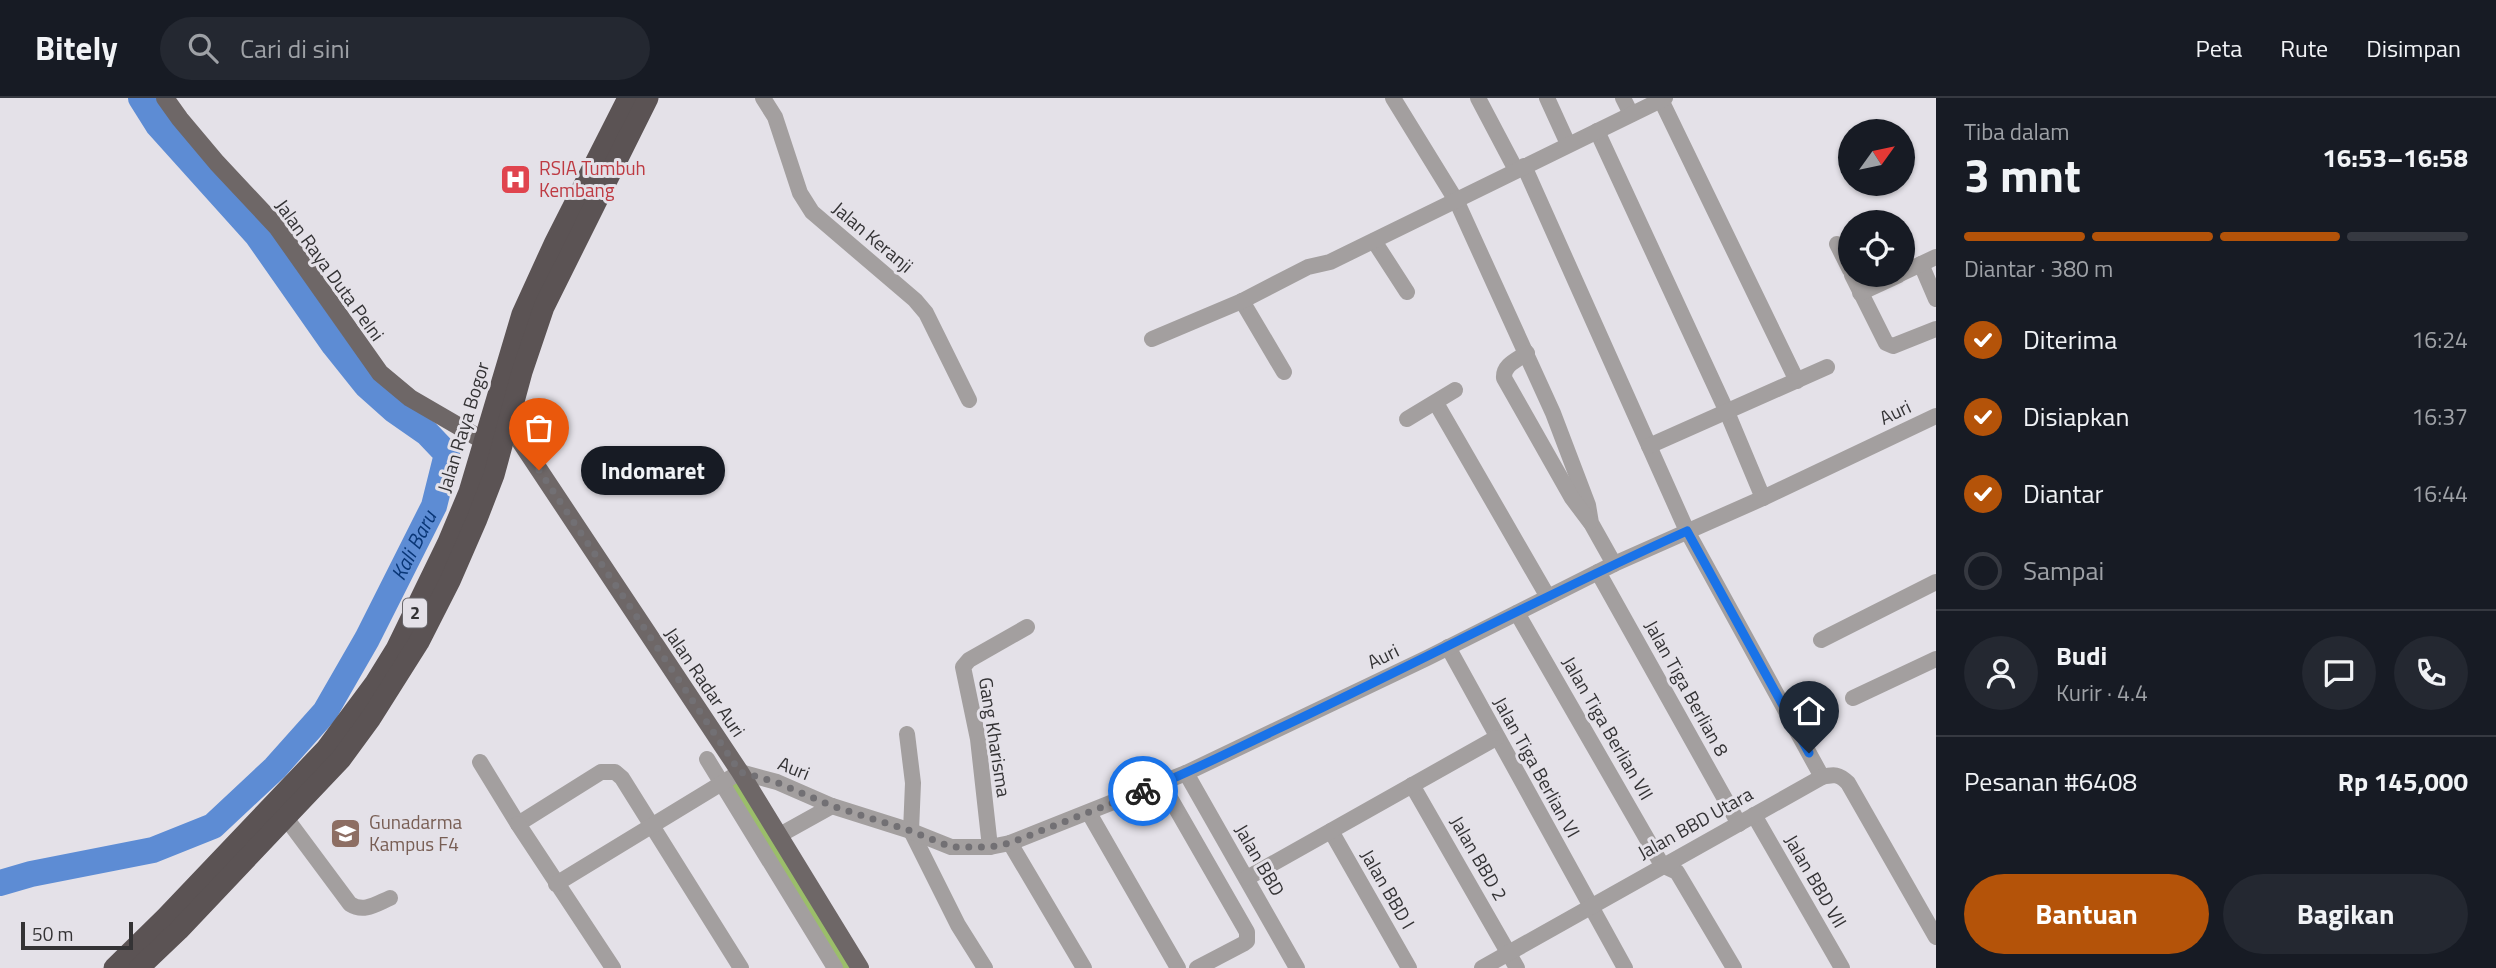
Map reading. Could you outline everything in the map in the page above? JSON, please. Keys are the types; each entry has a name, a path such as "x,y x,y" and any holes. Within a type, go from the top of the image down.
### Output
{"highway":[{"name":"Jalan Raya Bogor","path":"114,968 172,923 286,818 355,741 419,642 450,581 494,475 528,351 628,98"},
{"name":"Jalan Raya Bogor","path":"139,968 172,923 326,748 375,683 414,613 448,542 477,468 499,385 522,314 648,98"}],"main road":[{"name":"Jalan Raya Duta Pelni","path":"165,98 217,163 277,227 380,373 410,398 484,441"},
{"name":"Jalan Radar Auri","path":"508,423 740,772 860,968"}],"street":[{"name":"Jalan Keranji","path":"763,98 775,117 800,193 812,212 926,313 969,400"},
{"path":"1393,98 1457,202 1553,413 1588,505 1591,523"},
{"path":"1478,98 1520,168 1687,531 1822,777 1838,775 1848,783 1936,937"},
{"path":"1547,98 1568,144"},
{"path":"1623,98 1631,114"},
{"path":"1152,339 1242,301 1308,267 1329,262 1374,241 1663,99 1797,381"},
{"path":"1597,131 1727,412 1763,498"},
{"path":"1374,241 1407,292"},
{"path":"1929,261 1936,299"},
{"path":"1857,287 1889,345 1893,346 1936,329"},
{"path":"1860,293 1873,287"},
{"path":"1242,301 1284,372"},
{"path":"1527,354 1508,366 1503,375 1572,498 1591,523 1614,564"},
{"path":"1649,446 1826,367"},
{"path":"1407,419 1455,390"},
{"path":"1436,403 1548,597"},
{"path":"1530,425 1553,413"},
{"name":"Auri","path":"740,772 776,782 832,806 951,847 990,847 1010,843 1186,773 1614,564 1763,498 1936,416"},
{"name":"Jalan Tiga Berlian 8","path":"1598,572 1739,824"},
{"path":"1821,640 1936,582"},
{"name":"Jalan Tiga Berlian VII","path":"1517,612 1662,865 1677,872 1734,968"},
{"name":"Gang Kharisma","path":"990,847 977,732 963,667 1027,626"},
{"name":"Jalan Tiga Berlian VI","path":"1448,647 1625,968"},
{"path":"1853,698 1936,659"},
{"path":"907,734 913,783 911,831 958,925 985,968"},
{"path":"1247,878 1496,738"},
{"path":"707,759 835,968"},
{"path":"480,762 556,884 613,968"},
{"path":"519,824 601,772 615,772 622,778 653,824 741,968"},
{"path":"556,884 740,772"},
{"name":"Jalan BBD","path":"1186,773 1297,968"},
{"name":"Jalan BBD Utara","path":"1482,968 1822,777"},
{"path":"1162,783 1246,928 1248,936 1243,944 1197,968"},
{"name":"Jalan BBD 2","path":"1412,785 1517,968"},
{"path":"778,836 832,806"},
{"path":"1089,813 1178,968"},
{"name":"Jalan BBD VII","path":"1754,815 1842,968"},
{"path":"286,818 350,904 357,909 365,909 390,898"},
{"name":"Jalan BBD I","path":"1331,831 1409,968"},
{"path":"1010,843 1084,968"}],"green space":[{"path":"740,772 861,968 828,968 721,783"}],"waterway":[{"name":"Kali Baru","path":"0,883 31,874 153,850 213,826 275,768 325,712 367,639 434,506 447,454 427,433 394,410 366,385 334,345 257,235 158,125 141,98"}],"way so far":[{"path":"539,470 740,772 776,782 832,806 911,831 939,844 969,848 1010,843 1143,791"}],"place":[{"name":"RSIA Tumbuh Kembang","path":"516,179"},
{"name":"Indomaret","path":"539,470"},
{"name":"Gunadarma Kampus F4","path":"346,833"}],"route":[{"path":"1143,791 1427,658 1614,564 1687,531 1809,753"}]}
